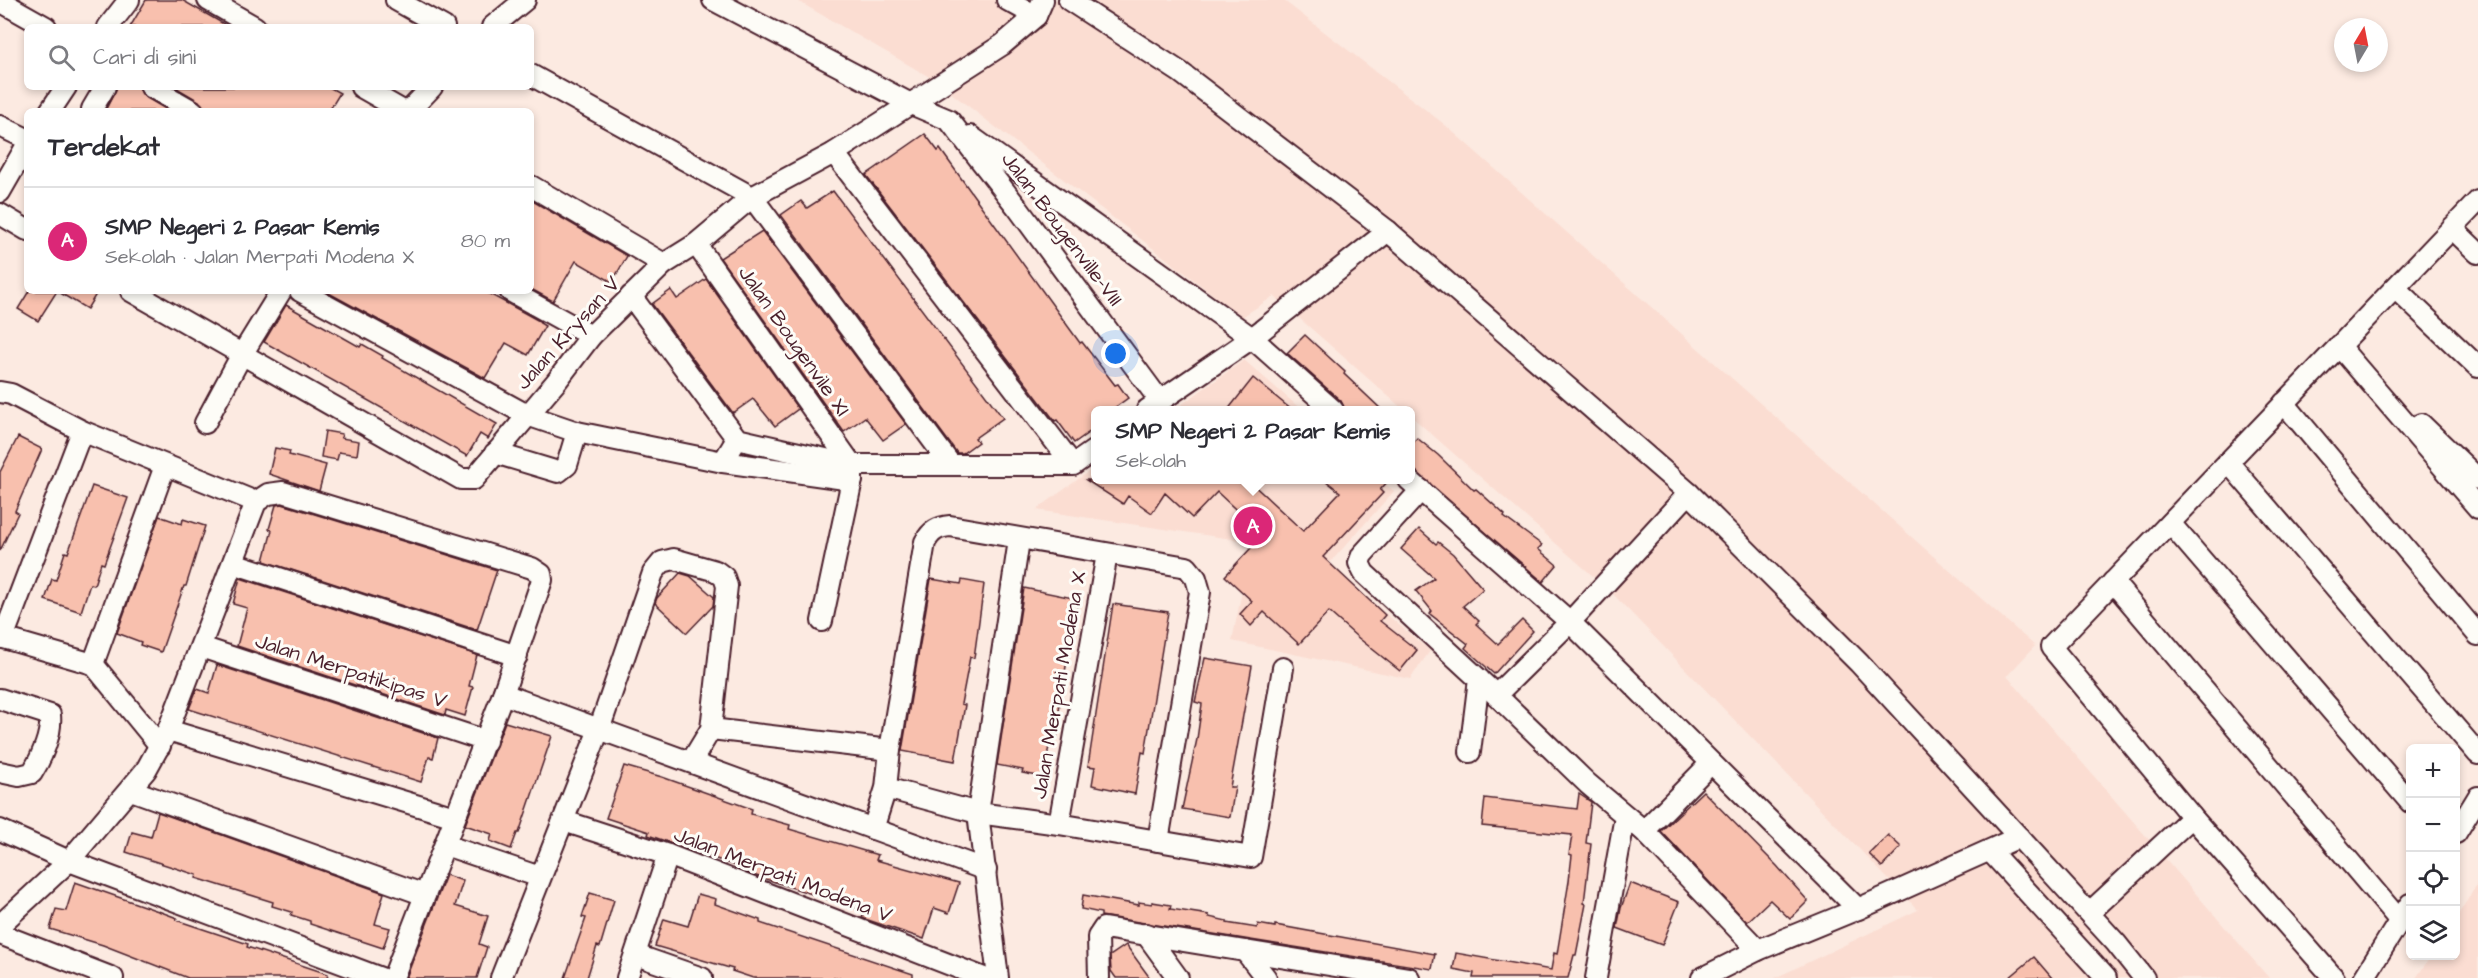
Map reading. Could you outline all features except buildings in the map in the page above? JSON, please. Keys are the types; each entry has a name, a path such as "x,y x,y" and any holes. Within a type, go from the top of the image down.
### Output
{"street":[{"path":"110,24 129,0"},
{"path":"208,0 250,24"},
{"path":"396,0 439,24"},
{"path":"496,24 525,0"},
{"name":"Jalan Bougenville-VIII","path":"713,0 911,104 949,120 1017,207 1153,406"},
{"path":"1007,0 1040,8"},
{"path":"1069,0 1180,72 1388,231 1689,492 1859,663 2116,943 2144,978"},
{"path":"0,1 41,24"},
{"name":"Jalan Krysan V","path":"136,294 241,356 461,479 474,479 556,382 591,336 663,264 696,244 752,197 834,153 1002,45 1040,8"},
{"path":"534,77 752,197 951,465"},
{"path":"52,108 64,90"},
{"path":"93,108 103,90"},
{"path":"157,90 188,108"},
{"path":"366,90 398,108"},
{"path":"412,108 429,90"},
{"path":"949,120 1252,338 1327,406"},
{"path":"0,126 24,138"},
{"path":"0,192 24,151"},
{"path":"834,153 1073,465"},
{"path":"534,188 663,264"},
{"path":"2334,978 2192,817 2050,647 2478,201"},
{"path":"0,214 24,228"},
{"path":"2452,228 2478,253"},
{"path":"1153,406 1252,338 1388,231"},
{"name":"Jalan Bougenvile XI","path":"696,244 852,473"},
{"path":"2395,288 2478,367"},
{"path":"205,423 241,356 279,294"},
{"path":"305,294 527,415 577,432 723,462 852,473 951,465 1073,465 1091,451"},
{"path":"515,294 591,336"},
{"path":"631,296 737,439 852,473"},
{"path":"2339,346 2478,479"},
{"path":"2339,346 2478,508"},
{"path":"0,392 11,394 82,431 256,502"},
{"path":"2284,403 2478,635"},
{"path":"82,431 2,638 93,664 164,738 455,817"},
{"path":"495,453 558,472 567,465 577,432"},
{"path":"723,462 737,439"},
{"path":"2228,462 2478,754"},
{"path":"93,664 165,466"},
{"path":"822,621 852,473"},
{"path":"1758,950 1644,831 1588,784 1364,573 1359,563 1362,555 1415,485 1570,622 1858,909"},
{"path":"0,925 69,861 146,770 164,738 256,502 268,494 283,492 532,568 541,574 543,580 486,741 393,978"},
{"path":"1496,695 1570,622 1689,492"},
{"path":"2170,523 2407,798"},
{"path":"873,830 886,788 890,750 925,542 929,535 939,527 950,526 1019,540 1187,567 1196,578 1200,592 1158,841"},
{"path":"998,978 978,813 1019,540"},
{"name":"Jalan Merpati Modena X","path":"1059,824 1107,554"},
{"path":"501,978 600,728 653,573 662,562 674,560 716,571 724,577 727,586 711,729 691,762"},
{"path":"233,563 517,656"},
{"path":"2113,582 2405,913 2364,978"},
{"name":"Jalan Merpatikipas V","path":"201,647 486,741"},
{"path":"886,788 978,813 1059,824 1251,857 1283,668"},
{"path":"1470,752 1479,679"},
{"path":"503,694 986,870"},
{"path":"0,699 50,715 51,726 38,764 32,773 19,776 0,772"},
{"path":"711,729 890,750"},
{"path":"1644,831 1711,763"},
{"path":"131,790 425,895"},
{"path":"2460,826 2478,797"},
{"path":"1596,978 1625,816"},
{"path":"2089,914 2192,817"},
{"name":"Jalan Merpati Modena V","path":"564,821 668,855 984,978"},
{"path":"0,830 69,861 381,978"},
{"path":"1702,978 1737,971 1758,950 1858,909 2019,837"},
{"path":"445,845 540,876"},
{"path":"1990,851 2092,960 2106,978"},
{"path":"627,978 668,855"},
{"path":"1099,978 1098,937 1100,930 1108,928 1363,974 1409,978"},
{"path":"0,934 113,978"},
{"path":"1146,934 1178,978"},
{"path":"2092,960 2116,943"},
{"path":"1245,951 1266,978"},
{"path":"636,955 702,978"}],"shaded area":[{"path":"796,0 1283,0 1444,124 2035,646 2007,676 2269,978 1775,978 1918,910 1610,591 1415,420 1415,406 1399,406 1274,296 1242,317 933,79"},
{"path":"1244,360 1297,406 1180,406"},
{"path":"1091,470 1091,484 1385,484 1394,491 1328,565 1430,651 1410,679 1232,641 1252,542 1036,510"},
{"path":"2478,883 2478,978 2416,978 2428,960 2460,960 2460,912"}],"place":[{"name":"SMP Negeri 2 Pasar Kemis","path":"1253,526"}]}
